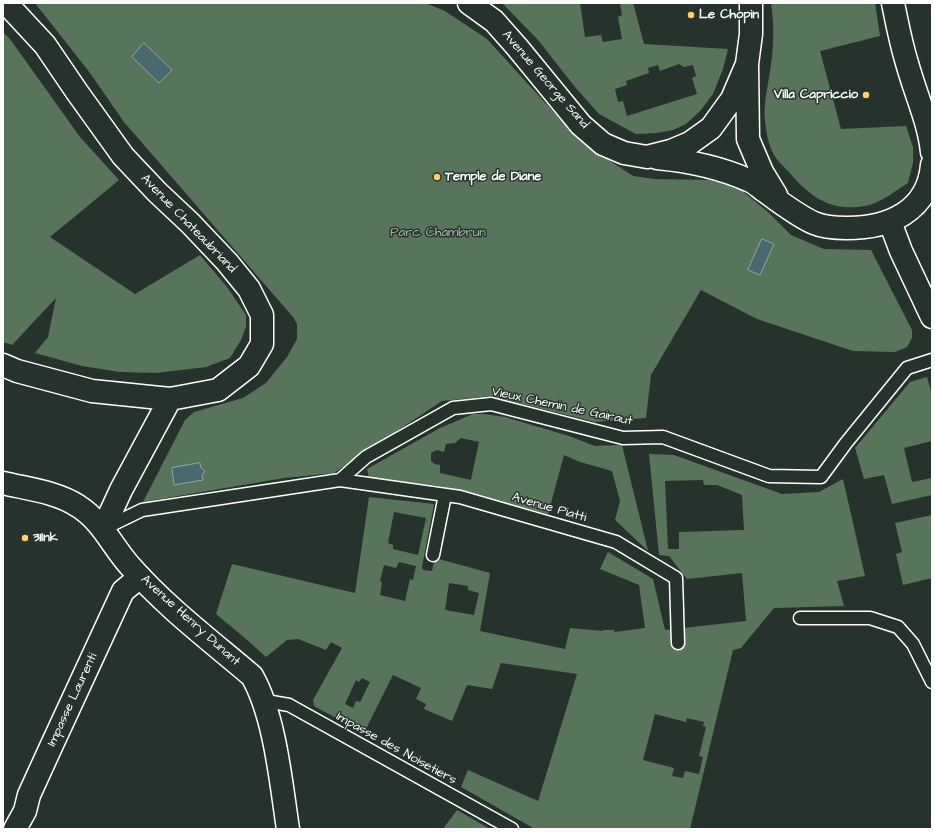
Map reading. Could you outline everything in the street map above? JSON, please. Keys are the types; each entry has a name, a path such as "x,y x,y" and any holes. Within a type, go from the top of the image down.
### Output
{"street":[{"name":"Avenue Chateaubriand","path":"3,365 17,371 92,391 170,398 218,390 249,366 262,344 262,315 249,289 227,262 123,156 76,92 45,46 6,3"},
{"name":"Avenue George Sand","path":"469,3 494,21 581,125 603,144 624,153 646,157 671,151 690,143 711,128 732,99 747,64"},
{"name":"Avenue George Sand","path":"751,3 751,34 747,64 748,139 762,172 779,201"},
{"path":"893,3 906,62 931,143 932,152"},
{"path":"646,157 686,161 719,168 750,180 796,213 815,223 840,228 862,228 890,222 911,210 926,190 932,165"},
{"path":"890,222 901,251 932,317"},
{"path":"103,529 121,490 170,398"},
{"name":"Avenue Henry Dunant","path":"3,483 55,496 72,503 93,518 103,529 129,566 140,577 168,604 252,676 260,689 276,752 288,829"},
{"name":"Impasse Laurenti","path":"15,829 25,811 29,795 123,591 140,577"}],"lane":[{"name":"Vieux Chemin de Gairaut","path":"340,480 366,457 453,408 491,404 623,438 663,437 769,476 821,477 846,443 907,368 932,360"},
{"name":"Avenue Piatti","path":"103,529 142,510 340,480 460,497 616,542 676,578 678,643"},
{"path":"432,556 445,495"},
{"path":"800,618 870,618 898,627 913,644 932,682"},
{"name":"Impasse des Noisetiers","path":"264,703 272,702 289,705 512,829"}],"green space":[{"name":"Parc Chambrun","path":"35,3 425,3 445,11 487,39 580,141 633,176 655,179 710,180 725,182 740,189 768,212 791,235 824,249 871,250 912,330 912,338 907,347 895,352 853,351 757,319 701,290 651,375 646,418 595,422 491,396 442,401 334,473 284,478 143,502 185,420 194,412 243,398 266,383 287,357 297,339 297,324 293,317 124,122 90,73"},
{"path":"502,3 580,3 585,37 601,35 603,42 622,39 618,17 622,15 620,3 633,3 644,44 728,49 723,69 713,94 701,110 686,124 673,130 657,133 636,134 599,114 575,87 538,40","holes":["679,64 684,67 693,65 696,76 692,78 697,94 627,116 623,101 618,102 615,89 627,85 626,81 649,73 648,68 658,65 660,71"]},
{"path":"771,3 875,3 880,36 820,51 841,129 906,126 913,147 913,163 908,183 882,200 871,204 865,206 842,207 822,201 813,195 805,189 777,160 768,140 765,114 765,100 773,48"},
{"path":"3,32 10,39 80,137 119,180 50,237 135,294 200,255 227,287 246,315 246,327 241,340 230,358 206,367 156,373 120,372 82,366 35,353 48,337 56,298 12,345 3,342"},
{"path":"927,377 932,395 932,441 904,448 912,482 932,478 932,495 892,504 884,475 864,479 855,448 910,382"},
{"path":"473,414 484,414 505,417 569,436 595,446 622,445 648,551 615,520 620,501 612,471 580,462 564,455 548,514 439,486 369,478 367,469 440,428","holes":["461,438 479,442 471,480 440,473 440,465 431,461 431,453 437,450 444,452 446,444 455,443"]},
{"path":"649,454 674,455 782,494 819,492 843,479 865,576 837,581 844,606 774,608 741,648 733,650 690,829 535,829 461,787 468,770 538,801 577,674 501,663 492,689 467,685 452,721 424,709 426,704 416,699 421,688 393,675 364,733 314,706 313,700 342,648 331,642 326,650 298,639 287,640 266,657 216,614 232,564 355,593 369,497 434,504 422,567 423,570 432,571 435,558 490,573 480,631 565,649 570,628 603,631 614,630 614,632 645,628 639,585 600,569 608,552 653,579 665,630 746,621 742,573 687,579 669,556 659,555","holes":["703,480 704,485 717,485 742,495 744,530 679,532 679,549 668,549 665,481","394,512 426,518 418,555 393,549 393,545 388,543","399,562 416,566 413,580 410,579 405,601 380,595 382,582 380,581 384,565 396,568","449,583 468,586 468,590 479,593 474,615 445,610","362,678 370,682 360,702 356,701 353,708 345,704 356,680 359,682","655,714 686,722 687,718 704,722 703,726 706,727 699,756 703,757 699,774 685,771 683,778 672,776 674,768 643,760"]},
{"path":"932,515 932,578 903,585 896,554 902,552 895,523"},
{"path":"457,810 490,829 443,829"}],"water":[{"path":"144,43 172,70 159,83 132,57"},
{"path":"762,239 774,244 760,275 748,270"},
{"path":"200,463 201,468 205,471 202,475 203,480 174,485 172,468"}],"place":[{"name":"Le Chopin","path":"691,15"},
{"name":"Villa Capriccio","path":"866,95"},
{"name":"Temple de Diane","path":"437,177"},
{"name":"31Ink","path":"25,538"}]}
